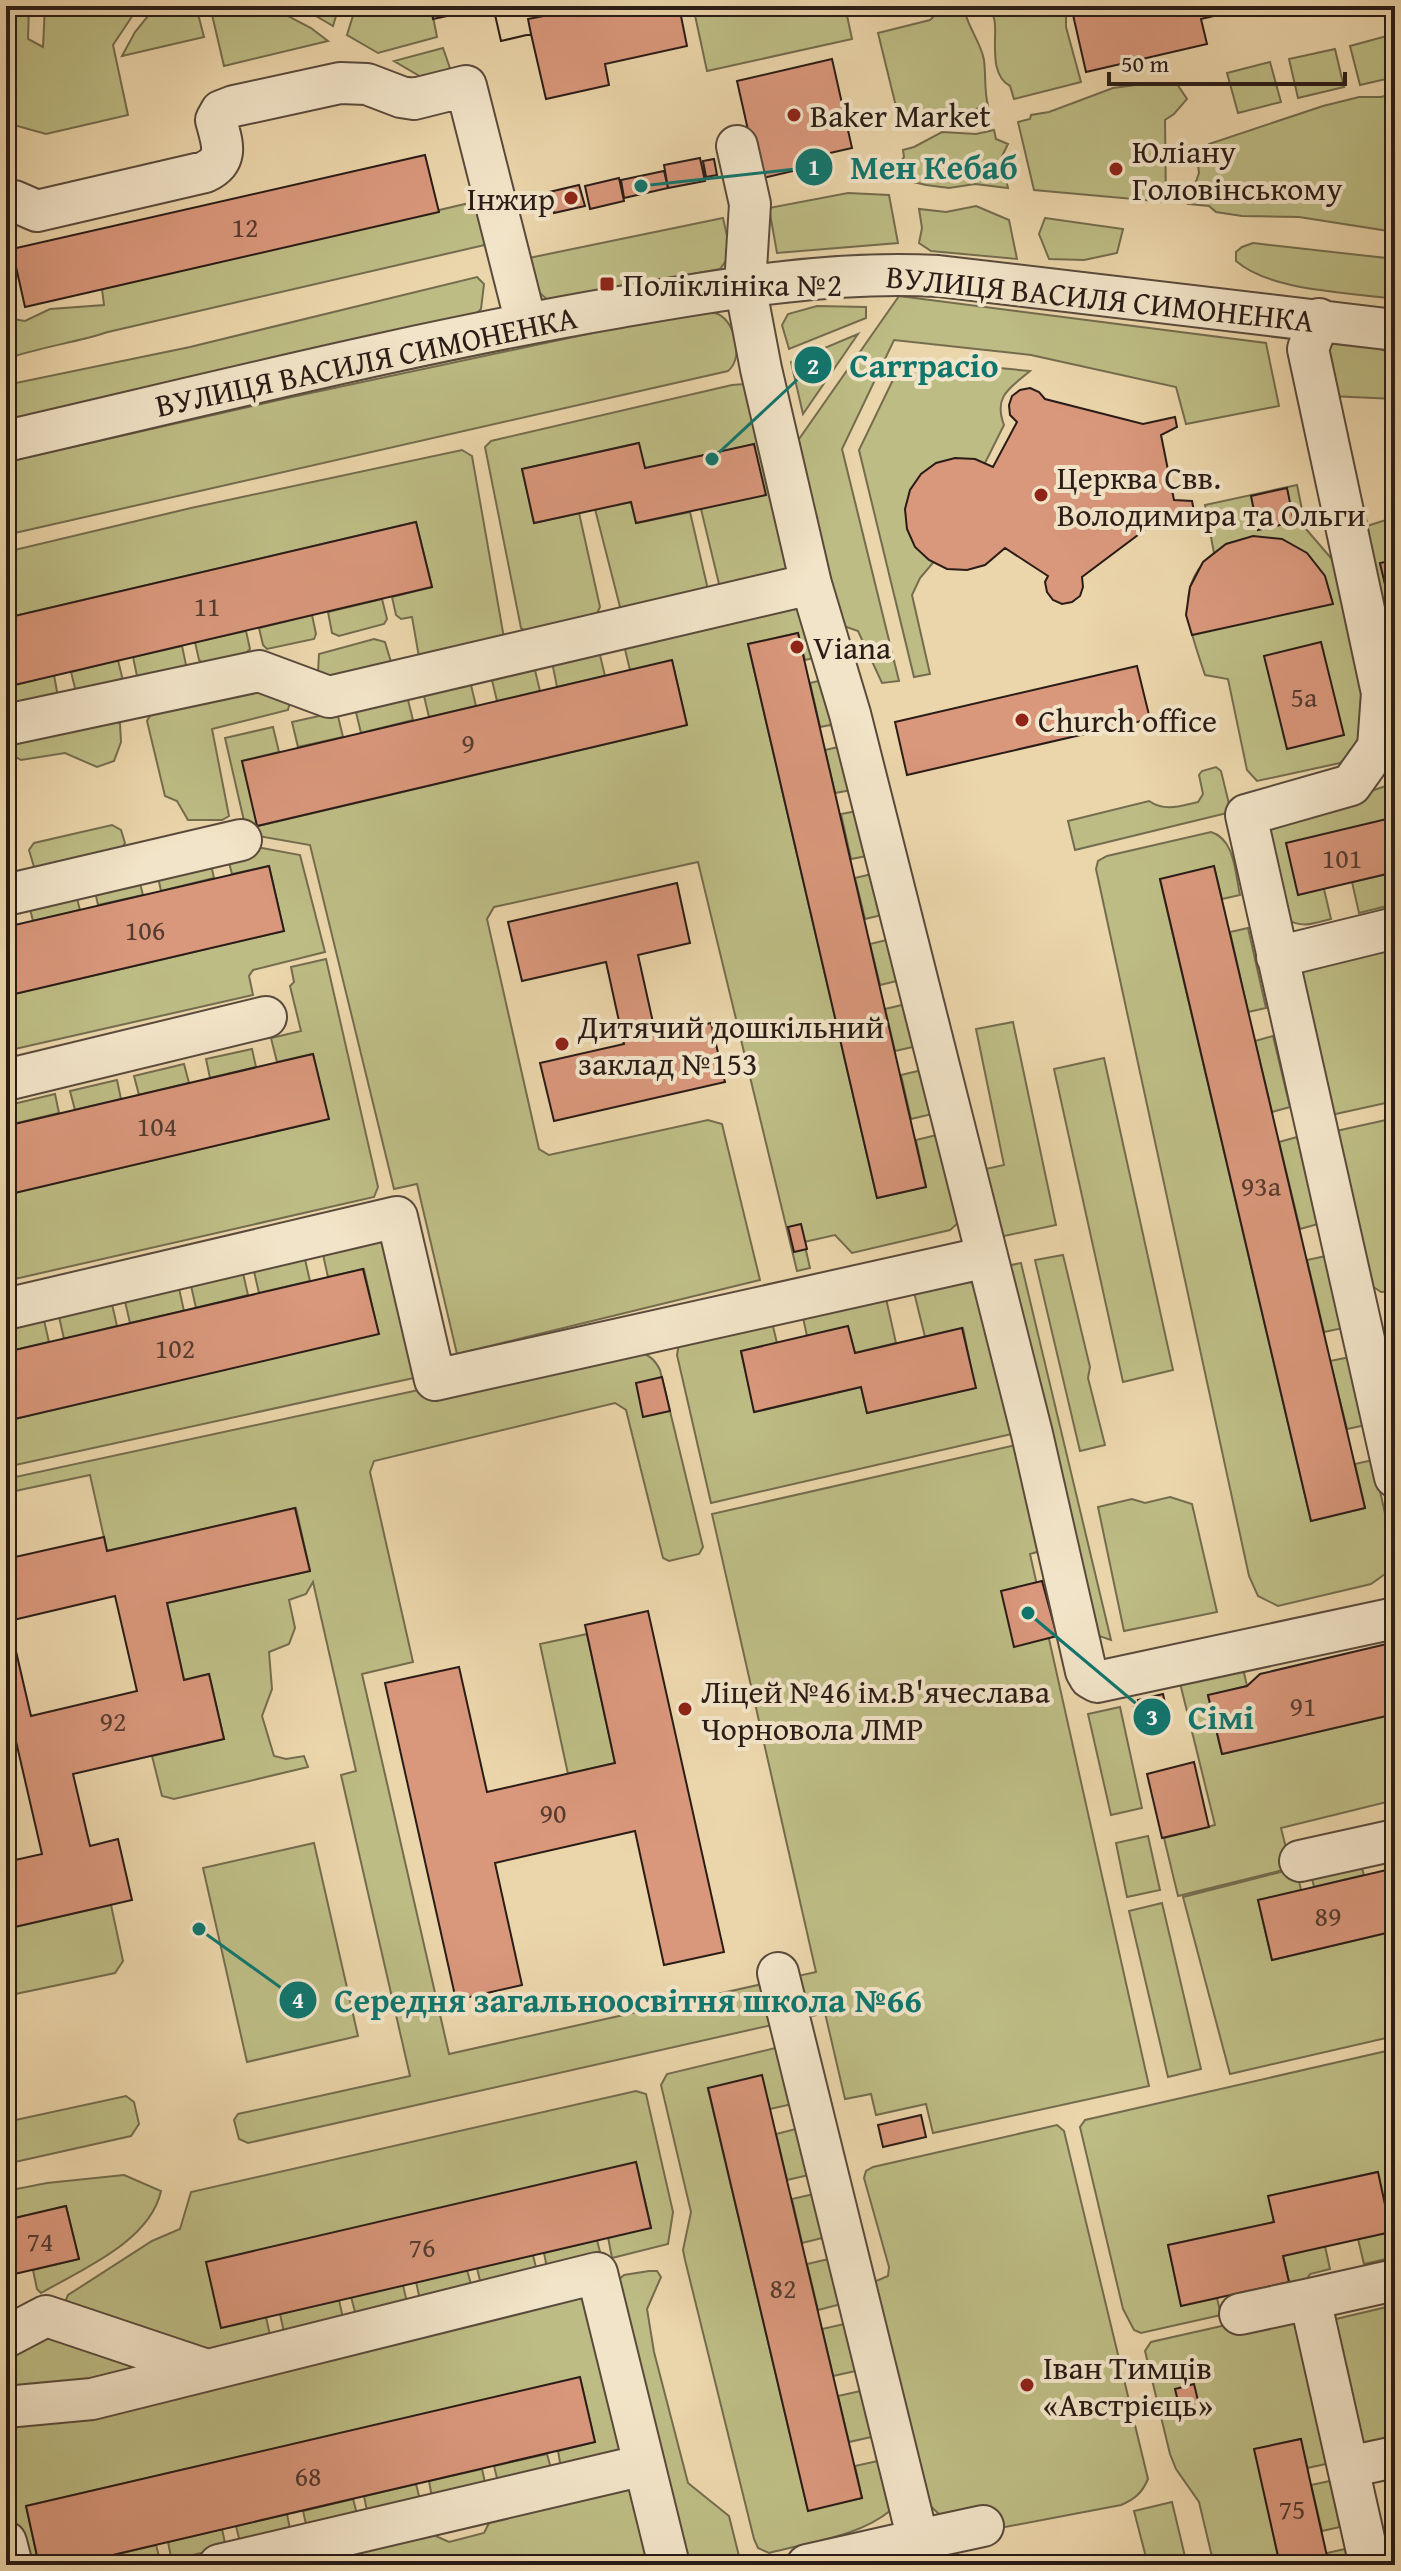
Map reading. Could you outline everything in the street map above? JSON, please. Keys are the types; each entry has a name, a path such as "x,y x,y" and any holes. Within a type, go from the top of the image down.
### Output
{"street":[{"path":"14,201 37,211 205,172 216,167 222,156 216,120 221,111 234,106 340,83 367,84 414,99 466,86 526,323"},
{"path":"737,146 750,204 745,285 761,369 811,584 850,714 1032,1434 1086,1671 1097,1682 1395,1618"},
{"name":"ВУЛИЦЯ ВАСИЛЯ СИМОНЕНКА","path":"6,441 526,323 745,285 899,274 925,275 1395,330"},
{"path":"1319,319 1308,349 1389,691 1378,747 1351,785 1246,815 1395,1477"},
{"path":"6,725 259,671 329,697 811,584"},
{"path":"6,895 241,840"},
{"path":"1277,957 1395,928"},
{"path":"6,1080 266,1017"},
{"path":"6,1309 397,1217 435,1380 987,1257"},
{"path":"1300,1861 1395,1840"},
{"path":"778,1973 918,2540"},
{"path":"6,2407 92,2399 597,2273 669,2565"},
{"path":"1240,2314 1395,2280"},
{"path":"1310,2299 1370,2565"},
{"path":"6,2337 46,2316 207,2370"},
{"path":"1348,2467 1395,2457"},
{"path":"219,2565 644,2465"},
{"path":"807,2565 983,2526"},
{"path":"6,2542 12,2565"}],"shaded area":[{"path":"6,6 29,6 28,39 43,47 45,6 120,6 122,9 139,6 113,45 128,115 46,134 10,124 6,111"},
{"path":"156,6 196,6 204,37 122,56 135,32"},
{"path":"210,6 269,6 311,28 328,41 224,66"},
{"path":"299,6 339,6 333,26"},
{"path":"356,6 396,6 398,10 431,6 437,37 378,53 347,35"},
{"path":"693,6 845,6 852,39 707,71"},
{"path":"990,6 1066,6 1066,27 1081,82 1014,99 1010,86 999,75 995,23"},
{"path":"965,12 984,60 988,106 909,128 901,127 878,33 930,20 934,16"},
{"path":"1394,34 1395,77 1360,85 1350,46"},
{"path":"443,48 452,74 428,81 394,61"},
{"path":"1335,49 1344,87 1298,98 1289,59"},
{"path":"1270,62 1281,102 1238,113 1227,73"},
{"path":"1151,83 1177,84 1187,99 1165,120 1166,202 1034,190 1018,122 1113,88"},
{"path":"1395,93 1395,232 1299,217 1242,216 1216,212 1209,206 1188,204 1199,173 1197,157 1207,150 1209,144 1323,106 1359,97 1381,97"},
{"path":"994,130 996,139 1008,144 1001,158 1008,188 975,184 949,188 900,179 897,166 904,157 903,150 942,132 976,134"},
{"path":"848,193 889,195 898,243 777,253 769,208"},
{"path":"482,200 489,244 108,332 6,359 6,318 25,321 50,309 104,305 102,289"},
{"path":"976,206 1009,220 1017,259 931,251 919,243 922,228 919,209 946,212"},
{"path":"723,218 731,254 720,269 548,300 530,285 524,259"},
{"path":"1045,218 1123,229 1117,253 1084,260 1049,259 1039,234"},
{"path":"1253,243 1395,259 1395,299 1312,289 1270,279 1236,261 1236,252"},
{"path":"477,277 484,284 481,309 463,327 6,427 6,385 190,347"},
{"path":"899,296 1266,343 1279,406 1186,424 1176,387 1031,355 894,340 842,449 899,681 882,683 858,631 841,625 797,442"},
{"path":"817,306 866,307 866,318 789,349 782,325 788,314"},
{"path":"691,312 718,314 729,325 737,350 728,371 6,535 6,462"},
{"path":"858,334 803,414 791,362"},
{"path":"1339,335 1395,354 1395,399 1330,396 1321,358"},
{"path":"903,359 1030,371 1005,394 1001,407 1004,425 938,557 920,578 912,595 930,674 914,677 859,450"},
{"path":"745,384 790,572 720,588 701,509 645,468 638,443 522,469 534,523 579,513 600,607 594,620 531,634 521,628 485,447 491,441"},
{"path":"462,450 472,456 504,638 419,657 412,617 401,619 396,615 392,597 432,587 416,522 6,618 6,552 191,508"},
{"path":"1297,485 1306,529 1337,565 1369,695 1359,747 1340,763 1257,781 1247,770 1228,679 1205,675 1190,626 1189,595 1192,580 1214,553 1205,505"},
{"path":"631,502 637,523 690,512 709,594 630,617 620,607 595,509"},
{"path":"1395,517 1395,560 1380,564 1395,619 1395,664 1364,527"},
{"path":"382,599 387,619 384,624 339,636 332,633 328,612"},
{"path":"802,603 826,655 805,660 798,633 748,644 877,1198 926,1187 916,1140 941,1134 960,1215 958,1223 950,1230 852,1253 835,1235 804,1242 810,1268 797,1271 698,862 494,907 487,919 539,1149 549,1155 708,1120 722,1124 760,1280 457,1354 417,1184 394,1189 310,845 247,834 225,738 273,727 279,752 242,761 258,826 687,725 672,661 630,670 623,641"},
{"path":"312,615 316,634 314,639 267,649 263,645 259,628"},
{"path":"246,631 250,649 246,653 203,663 199,660 195,642"},
{"path":"374,639 385,642 391,662 330,685 318,672 319,654"},
{"path":"182,646 186,665 183,669 143,679 137,676 133,657"},
{"path":"599,651 605,676 557,687 552,662"},
{"path":"118,660 123,681 76,692 71,672"},
{"path":"534,666 540,691 497,701 491,676"},
{"path":"54,675 58,697 8,706 6,687"},
{"path":"831,678 841,723 820,727 810,683"},
{"path":"470,681 476,706 429,717 423,692"},
{"path":"259,685 290,702 288,710 212,729 229,816 222,820 188,820 177,801 165,796 147,721 153,710"},
{"path":"407,696 413,720 361,733 355,708"},
{"path":"337,712 343,737 298,747 292,722"},
{"path":"111,716 120,724 121,742 114,761 97,767 65,753 21,760 16,757 13,743"},
{"path":"847,745 857,789 835,793 825,750"},
{"path":"1216,767 1221,771 1231,812 1075,850 1068,821 1149,801 1167,807 1198,802 1203,794 1199,775"},
{"path":"1395,783 1395,817 1324,889 1331,919 1303,924 1287,919 1261,817 1362,794"},
{"path":"862,810 872,855 851,859 841,814"},
{"path":"112,825 121,830 125,843 120,851 44,869 34,867 29,850 34,843"},
{"path":"1211,832 1219,836 1229,849 1240,895 1222,899 1214,867 1160,880 1311,1521 1365,1508 1355,1464 1373,1460 1393,1549 1388,1572 1371,1584 1278,1606 1258,1596 1249,1576 1096,869 1098,861 1107,856"},
{"path":"240,844 300,855 325,952 253,970 249,976 253,995 6,1051 6,996 284,931 269,866 232,874 225,847"},
{"path":"208,851 214,878 161,891 155,863"},
{"path":"136,868 143,895 98,905 92,878"},
{"path":"876,873 886,914 865,919 855,878"},
{"path":"1388,874 1395,904 1359,913 1352,882"},
{"path":"73,883 80,910 33,921 26,893"},
{"path":"1248,928 1266,1008 1248,1012 1230,932"},
{"path":"1395,934 1395,1101 1331,1115 1301,974 1308,964"},
{"path":"891,939 901,980 880,985 870,944"},
{"path":"326,959 378,1187 374,1197 6,1281 6,1195 328,1119 313,1054 277,1062 271,1038 301,1031 290,986 294,982 291,967"},
{"path":"906,1004 917,1046 895,1051 885,1009"},
{"path":"1013,1022 1056,1225 990,1239 981,1170 1004,1165 976,1029"},
{"path":"1273,1036 1290,1107 1272,1112 1255,1041"},
{"path":"252,1049 256,1067 210,1078 206,1059"},
{"path":"1104,1058 1173,1370 1123,1382 1054,1069"},
{"path":"184,1064 189,1083 139,1095 134,1076"},
{"path":"922,1070 932,1114 911,1119 901,1075"},
{"path":"117,1080 121,1099 75,1110 70,1091"},
{"path":"55,1094 59,1113 13,1124 9,1105"},
{"path":"1395,1118 1395,1291 1381,1292 1372,1286 1336,1131"},
{"path":"1297,1137 1318,1224 1300,1229 1279,1142"},
{"path":"382,1236 423,1376 6,1467 6,1421 378,1333 364,1269 328,1277 322,1250"},
{"path":"304,1255 310,1281 259,1293 253,1267"},
{"path":"1063,1255 1105,1445 1080,1451 1035,1260"},
{"path":"1326,1256 1343,1328 1324,1332 1307,1260"},
{"path":"1021,1263 1111,1640 1099,1636 1090,1625 1002,1267"},
{"path":"242,1269 248,1295 196,1308 190,1281"},
{"path":"957,1278 973,1283 1016,1433 711,1503 677,1355 679,1343 771,1318 777,1343 741,1352 755,1412 861,1387 867,1413 975,1388 963,1328 925,1337 913,1288"},
{"path":"178,1284 184,1311 130,1323 124,1297"},
{"path":"885,1294 896,1343 855,1353 848,1327 807,1336 802,1313"},
{"path":"111,1300 117,1326 64,1339 58,1312"},
{"path":"43,1316 49,1342 6,1352 6,1324"},
{"path":"638,1352 652,1358 660,1370 703,1547 699,1554 669,1561 663,1558 626,1410 615,1403 374,1461 370,1472 413,1662 362,1674 449,2054 816,1972 712,1514 1020,1444 1044,1550 1030,1554 1149,2086 933,2133 926,2104 876,2115 871,2094 845,2099 825,2013 248,2143 239,2139 234,2120 238,2114 410,2076 341,1775 356,1771 313,1582 306,1594 289,1600 295,1628 289,1644 269,1652 272,1689 262,1716 274,1756 286,1759 304,1756 308,1767 174,1799 162,1796 152,1756 224,1739 209,1674 184,1680 167,1603 310,1571 296,1508 107,1551 90,1475 6,1493 6,1479 428,1388"},
{"path":"1350,1357 1366,1425 1347,1429 1330,1361"},
{"path":"1170,1497 1192,1504 1217,1612 1124,1631 1098,1507 1132,1499 1145,1503"},
{"path":"587,1634 615,1763 568,1774 540,1644"},
{"path":"1243,1668 1247,1686 1208,1696 1222,1754 1395,1714 1395,1800 1281,1828 1291,1868 1178,1896 1164,1838 1215,1825 1180,1683"},
{"path":"1120,1707 1142,1808 1111,1815 1088,1714"},
{"path":"1148,1836 1160,1890 1127,1897 1116,1843"},
{"path":"314,1843 358,2036 247,2062 203,1868"},
{"path":"1359,1859 1364,1875 1314,1887 1310,1870"},
{"path":"1296,1868 1301,1890 1258,1900 1272,1960 1395,1931 1395,2036 1230,2074 1183,1897"},
{"path":"1162,1903 1201,2069 1168,2077 1129,1911"},
{"path":"111,1905 123,1961 115,1973 6,1996 6,1929"},
{"path":"792,2044 806,2101 770,2109 708,2089 808,2510 862,2498 855,2466 891,2458 891,2510 849,2533 769,2553 758,2548 754,2539 685,2260 683,2250 691,2212 661,2085 667,2074"},
{"path":"1395,2049 1395,2257 1364,2264 1358,2239 1391,2232 1377,2172 1269,2196 1274,2222 1168,2245 1181,2305 1217,2298 1221,2315 1141,2333 1134,2330 1123,2309 1080,2127 1085,2120"},
{"path":"636,2091 646,2094 673,2212 668,2244 612,2258 608,2237 651,2227 636,2162 266,2317 271,2340 91,2384 6,2395 6,2348 63,2307 68,2295 152,2241 180,2229 191,2192"},
{"path":"126,2096 134,2102 139,2124 131,2136 6,2164 6,2122"},
{"path":"812,2125 822,2172 787,2180 776,2134"},
{"path":"1057,2125 1064,2131 1148,2479 1138,2495 1121,2505 1000,2528 941,2516 922,2498 871,2293 876,2281 888,2276 889,2267 864,2178 866,2171"},
{"path":"124,2175 161,2191 144,2225 113,2252 41,2293 37,2289 33,2270 79,2259 66,2206 6,2220 6,2191 47,2183"},
{"path":"827,2191 838,2234 802,2243 792,2199"},
{"path":"597,2240 602,2260 548,2273 544,2253"},
{"path":"1325,2246 1330,2269 1310,2274 1294,2299 1252,2308 1248,2291 1289,2282 1283,2256"},
{"path":"533,2255 538,2276 482,2289 477,2268"},
{"path":"842,2256 853,2301 818,2310 807,2264"},
{"path":"467,2270 473,2291 421,2304 416,2282"},
{"path":"657,2271 661,2277 647,2309 654,2352 688,2483 729,2516 740,2560 715,2565 686,2565 612,2285 624,2275"},
{"path":"403,2285 408,2307 357,2319 351,2297"},
{"path":"587,2293 627,2454 561,2468 558,2451 595,2442 580,2378 26,2506 39,2565 21,2565 6,2502 6,2419"},
{"path":"339,2300 344,2323 285,2337 280,2314"},
{"path":"1395,2305 1395,2446 1356,2451 1324,2328 1336,2319"},
{"path":"1298,2314 1326,2464 1307,2468 1300,2439 1255,2449 1280,2565 1214,2565 1199,2502 1176,2469 1170,2454 1145,2351 1151,2342 1235,2323"},
{"path":"858,2321 869,2368 833,2376 822,2329"},
{"path":"874,2388 885,2434 849,2442 838,2396"},
{"path":"547,2454 552,2472 499,2486 494,2466"},
{"path":"482,2469 486,2487 432,2498 429,2481"},
{"path":"1330,2481 1340,2527 1322,2531 1311,2485"},
{"path":"416,2484 420,2500 367,2511 364,2496"},
{"path":"622,2484 632,2491 659,2565 289,2565 427,2532 449,2542 484,2533 495,2511"},
{"path":"353,2499 357,2514 306,2524 303,2511"},
{"path":"1172,2502 1187,2565 1148,2565 1134,2511"},
{"path":"287,2514 290,2529 245,2543 239,2538 236,2526"},
{"path":"222,2529 223,2548 175,2559 171,2557 168,2542"},
{"path":"156,2545 160,2560 155,2565 108,2565 106,2557"},
{"path":"1345,2549 1348,2565 1329,2565 1327,2553"}],"building":[{"path":"431,6 493,6 433,19"},
{"path":"431,6 493,6 433,19"},
{"path":"493,6 679,6 687,46 605,64 609,85 546,99 531,34 501,41"},
{"path":"493,6 557,6 559,13 528,19 531,34 501,41"},
{"path":"1071,6 1256,6 1201,19 1207,44 1086,72"},
{"name":"Baker Market","path":"832,59 852,148 808,158 810,167 759,179 737,81"},
{"path":"425,155 439,212 25,307 12,249"},
{"path":"700,158 705,181 668,188 664,165"},
{"path":"714,159 717,175 706,177 703,161"},
{"path":"664,171 668,188 624,198 621,180"},
{"path":"619,178 624,201 590,209 585,186"},
{"path":"579,185 585,206 554,213 549,192"},
{"path":"6,233 13,264 6,266"},
{"name":"Церква Свв. Володимира та Ольги","path":"1030,388 1045,399 1143,424 1175,417 1177,427 1161,435 1174,500 1192,501 1194,511 1162,517 1082,577 1080,596 1062,604 1053,600 1047,592 1045,582 1048,576 1005,548 985,565 967,570 947,569 929,560 915,547 907,529 905,509 910,490 921,474 936,463 955,458 975,459 993,467 1017,422 1010,415 1012,396"},
{"path":"639,443 645,468 754,444 766,495 636,523 631,502 534,523 522,469"},
{"path":"1287,488 1294,522 1258,530 1251,496"},
{"path":"416,522 432,587 6,687 6,618"},
{"path":"1253,536 1282,539 1307,553 1325,576 1333,604 1192,635 1186,615 1190,587 1203,562 1226,544"},
{"path":"1395,560 1395,619 1393,619 1380,563"},
{"path":"798,633 926,1187 877,1198 748,644"},
{"path":"1321,642 1344,735 1287,749 1264,656"},
{"path":"672,660 687,725 257,826 242,761"},
{"name":"Church office","path":"1137,666 1150,719 907,775 895,722"},
{"path":"1395,817 1395,872 1298,895 1286,843"},
{"path":"269,866 284,931 6,996 6,927"},
{"path":"1214,866 1365,1508 1311,1521 1160,879"},
{"path":"677,883 690,943 638,955 656,1036 711,1023 725,1082 554,1121 540,1063 624,1044 606,962 522,981 508,922"},
{"path":"313,1054 329,1119 6,1195 6,1126"},
{"path":"801,1224 807,1249 794,1252 788,1227"},
{"path":"363,1269 379,1334 6,1421 6,1352"},
{"path":"848,1326 855,1353 962,1328 976,1388 867,1413 861,1387 754,1412 741,1351"},
{"path":"662,1377 670,1411 643,1417 636,1383"},
{"path":"295,1508 310,1571 167,1603 184,1680 209,1674 224,1739 73,1774 90,1846 118,1839 132,1900 6,1929 6,1862 42,1854 12,1724 6,1726 6,1559 104,1537 107,1551","holes":["115,1596 137,1691 31,1716 9,1621"]},
{"path":"1042,1581 1057,1636 1014,1647 1001,1591"},
{"path":"648,1611 724,1952 664,1965 635,1831 495,1863 522,1985 456,2000 385,1683 459,1667 487,1792 615,1763 585,1625"},
{"path":"1395,1642 1395,1714 1222,1754 1208,1695 1247,1686 1260,1674"},
{"path":"1163,1694 1170,1725 1145,1731 1142,1717 1137,1719 1134,1707 1139,1706 1138,1700"},
{"path":"1194,1762 1209,1827 1162,1838 1147,1774"},
{"path":"1395,1868 1395,1931 1272,1960 1258,1900"},
{"path":"762,2075 862,2498 808,2511 708,2088"},
{"path":"921,2115 926,2137 883,2147 878,2125"},
{"path":"636,2162 651,2228 221,2328 206,2262"},
{"path":"1378,2172 1391,2232 1283,2256 1289,2282 1181,2306 1168,2245 1274,2222 1268,2196"},
{"path":"66,2206 79,2259 6,2276 6,2220"},
{"path":"580,2377 595,2442 70,2565 39,2565 26,2506"},
{"path":"1194,2384 1200,2409 1181,2414 1175,2389"},
{"path":"1301,2439 1329,2565 1280,2565 1254,2449"},
{"path":"1048,2559 1050,2565 1020,2565"}],"place":[{"name":"Baker Market","path":"794,115"},
{"name":"Юліану Головінському","path":"1116,169"},
{"name":"Мен Кебаб","path":"641,186"},
{"name":"Інжир","path":"571,198"},
{"name":"Поліклініка №2","path":"607,284"},
{"name":"Carrpacio","path":"712,459"},
{"name":"Церква Свв. Володимира та Ольги","path":"1041,495"},
{"name":"Viana","path":"797,647"},
{"name":"Church office","path":"1022,720"},
{"name":"Дитячий дошкільний заклад №153","path":"562,1044"},
{"name":"Сімі","path":"1028,1613"},
{"name":"Ліцей №46 ім.В'ячеслава Чорновола ЛМР","path":"685,1709"},
{"name":"Середня загальноосвітня школа №66","path":"199,1929"},
{"name":"Іван Тимців «Австрієць»","path":"1027,2385"}]}
